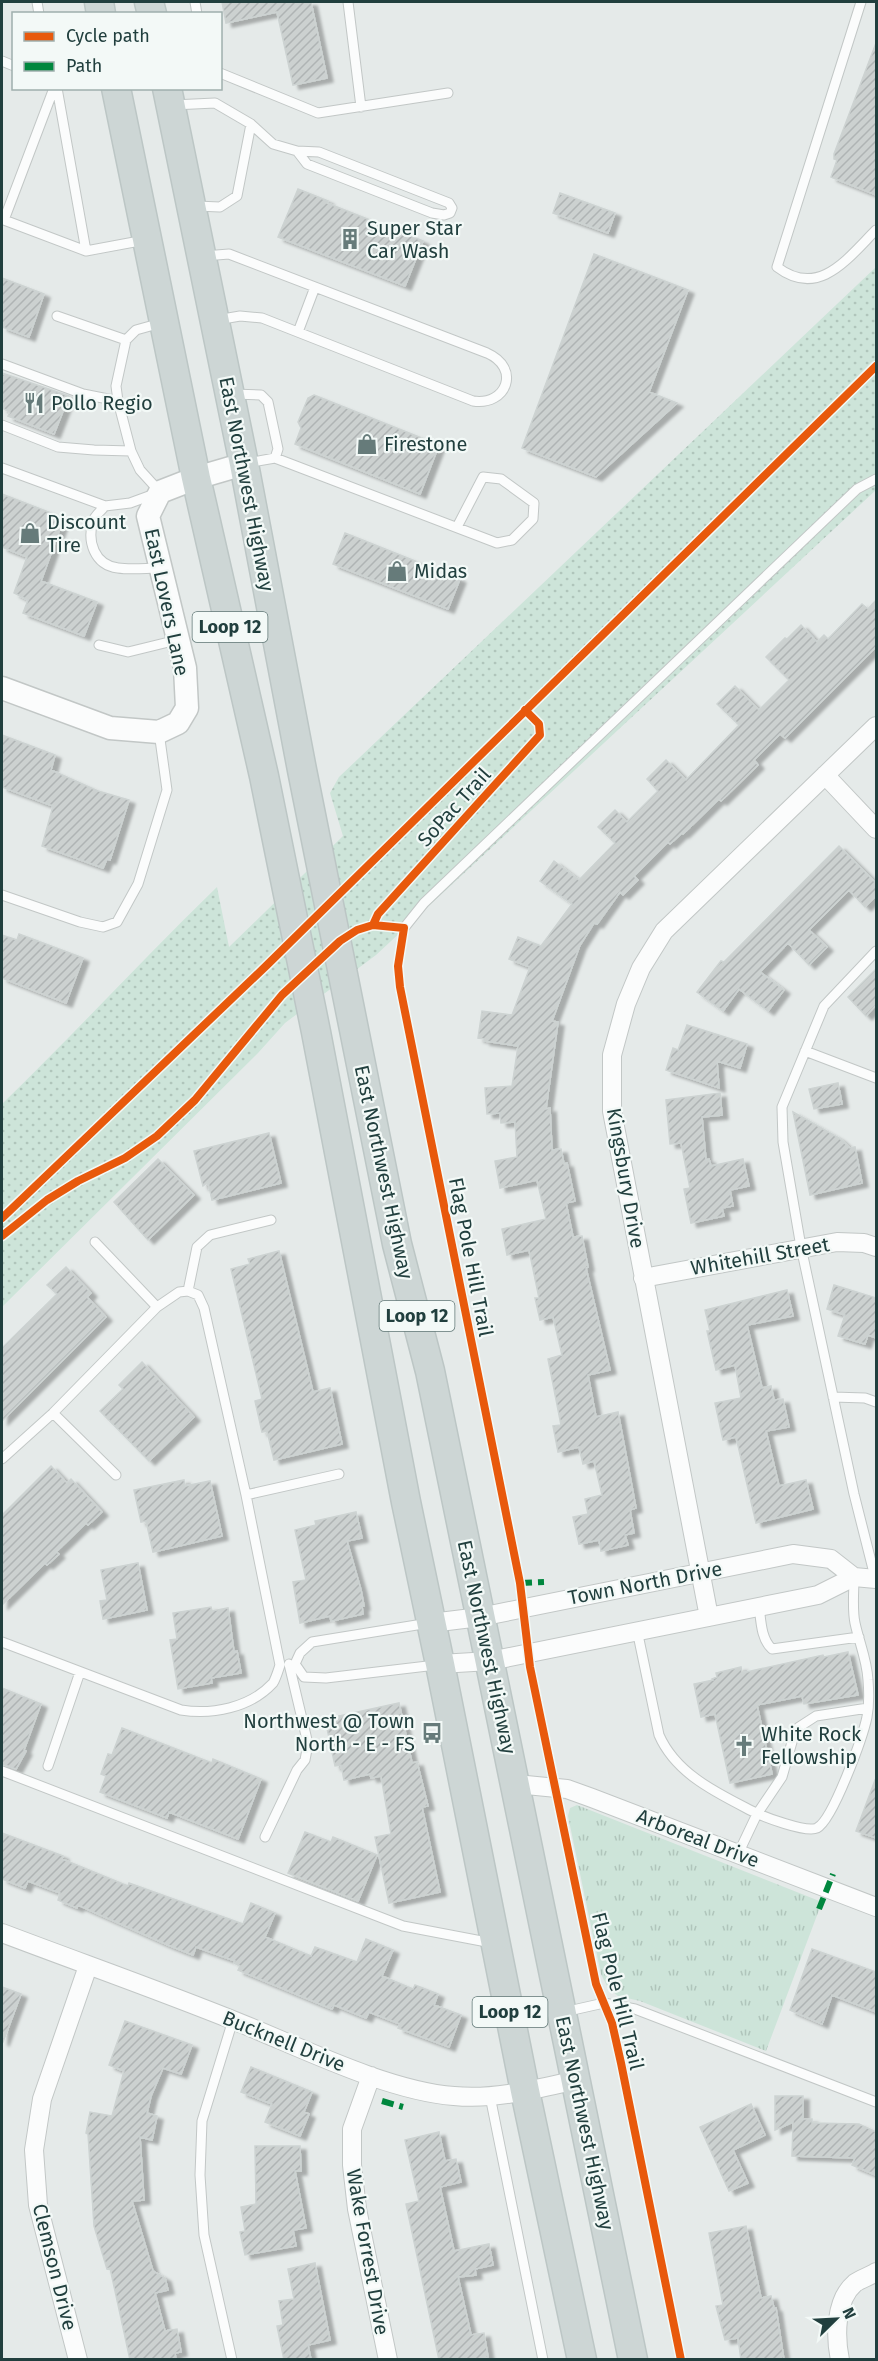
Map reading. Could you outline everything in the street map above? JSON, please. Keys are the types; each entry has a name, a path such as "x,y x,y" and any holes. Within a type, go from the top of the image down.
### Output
{"main road":[{"name":"East Northwest Highway","path":"116,90 196,478 264,776 431,1623 525,2091 582,2360"},
{"name":"East Northwest Highway","path":"169,97 244,464 351,1017 398,1244 430,1371 633,2360"}],"street":[{"path":"160,492 196,478 244,464"},
{"name":"East Lovers Lane","path":"159,732 178,723 187,708 185,668 148,516 160,492"},
{"path":"2,688 110,728 159,732"},
{"name":"Kingsbury Drive","path":"709,1617 612,1112 612,1055 626,1004 641,968 664,931 876,726"},
{"path":"825,776 876,829"},
{"name":"Whitehill Street","path":"643,1278 837,1242 864,1243 876,1247"},
{"name":"Town North Drive","path":"431,1623 480,1617 793,1554 831,1559 854,1577"},
{"path":"441,1664 490,1661 818,1595 854,1577 876,1581"},
{"name":"Arboreal Drive","path":"516,1784 567,1790 876,1907"},
{"name":"Bucknell Drive","path":"2,1933 233,2020 371,2076 418,2090 454,2097 490,2096 576,2080"},
{"name":"Clemson Drive","path":"78,2360 38,2205 34,2150 42,2098 88,1966"},
{"name":"Wake Forrest Drive","path":"371,2076 352,2129 352,2165 357,2209 388,2360"},
{"path":"840,2360 837,2322 843,2301 855,2284 876,2272"}],"lane":[{"path":"348,2 361,107"},
{"path":"861,2 777,267 789,277 807,279 824,276 842,264 876,230"},
{"path":"222,75 318,113 448,93"},
{"path":"54,90 4,220 86,251 147,240"},
{"path":"55,90 86,251"},
{"path":"169,97 215,103 251,124 273,144 297,151 319,152 449,204 452,208 450,213 444,215 432,213 307,164 297,151"},
{"path":"191,206 220,207 237,196 251,124"},
{"path":"201,256 229,254 497,357 505,367 507,378 503,389 495,399 484,403 472,401 262,318 240,316 214,320"},
{"path":"298,332 315,287"},
{"path":"57,315 126,340"},
{"path":"2,468 105,506 130,503 160,492 140,470 131,451 116,386 126,340 136,330 164,322"},
{"path":"2,364 83,393 118,401"},
{"path":"230,394 261,395 268,402 278,449 275,458"},
{"path":"2,425 58,447 131,451"},
{"path":"244,464 275,458 497,543 512,540 533,519 534,503 501,479 483,477 457,527"},
{"path":"404,928 424,903 857,489 876,479"},
{"path":"105,506 94,518 90,535 92,549 102,562 116,568 160,568"},
{"path":"99,645 128,652 179,639"},
{"path":"2,895 80,922 103,927 117,922 138,884 167,790 159,732"},
{"path":"876,951 824,1006 782,1107 783,1142 801,1248 876,1581"},
{"path":"805,1051 876,1078"},
{"path":"188,1291 197,1247 210,1234 271,1220"},
{"path":"95,1242 157,1307"},
{"path":"2,1459 53,1413 157,1307 179,1292 188,1291 198,1295 204,1308 246,1495 308,1744 305,1760 297,1770 265,1837"},
{"path":"833,1397 865,1398 876,1402"},
{"path":"53,1413 116,1475"},
{"path":"246,1495 339,1474"},
{"path":"637,1630 663,1743 681,1765 707,1788 757,1814 804,1829 819,1827 830,1813 861,1741 868,1708 869,1682 854,1621 854,1577"},
{"path":"759,1606 764,1636 772,1649 859,1637"},
{"path":"2,1642 181,1710 202,1714 228,1709 252,1699 274,1682 312,1642 431,1623"},
{"path":"288,1665 304,1677 326,1678 441,1664"},
{"path":"48,1766 80,1672"},
{"path":"738,1854 757,1814 782,1777 794,1735 799,1727 816,1716 868,1708"},
{"path":"2,1771 403,1926 497,1944"},
{"path":"562,2012 604,2003 635,2009 876,2102"},
{"path":"232,2360 204,2235 200,2175 202,2121 233,2020"},
{"path":"490,2096 543,2360"}],"green space":[{"path":"876,267 876,490 376,955 285,1023 258,1053 2,1307 2,1104 217,887 229,947 343,836 330,793 339,777"},
{"path":"577,1805 822,1902 766,2051 640,2001 618,1996 608,1988 601,1974 568,1816 570,1808"}],"building":[{"path":"222,2 311,2 327,78 293,85 277,12 226,23"},
{"path":"876,43 876,195 831,177 837,160 834,159 834,154"},
{"name":"Super Star Car Wash","path":"298,189 423,241 405,286 278,237"},
{"path":"560,193 615,213 608,233 553,213"},
{"path":"594,254 688,290 649,392 677,403 596,477 522,448"},
{"path":"2,278 44,294 29,337 2,327"},
{"name":"Pollo Regio","path":"2,373 69,396 54,434 8,416 10,412 2,408"},
{"name":"Firestone","path":"314,395 439,445 420,494 295,444 301,428 298,422 308,398"},
{"path":"2,494 64,518 41,581 97,602 84,636 23,613 28,600 14,593 27,557 2,547"},
{"name":"Midas","path":"345,533 460,579 448,609 333,564"},
{"path":"876,600 876,647 785,738 780,734 754,760 758,765 721,801 719,799 683,834 670,844 668,842 634,876 638,880 623,895 620,892 597,924 594,923 580,945 552,1021 558,1022 546,1109 550,1108 552,1150 561,1149 564,1164 567,1163 575,1201 566,1203 573,1237 582,1236 588,1267 586,1268 610,1370 588,1375 596,1417 618,1412 636,1508 630,1510 634,1533 625,1535 628,1545 601,1551 599,1540 579,1544 573,1517 588,1514 585,1499 602,1495 594,1461 583,1464 579,1447 558,1452 553,1426 561,1425 548,1359 562,1355 553,1317 540,1320 535,1298 539,1298 529,1250 507,1255 502,1229 546,1219 537,1180 500,1188 495,1161 517,1157 515,1122 501,1123 500,1113 487,1114 485,1088 512,1086 518,1046 478,1038 482,1011 512,1015 530,967 509,959 518,937 541,946 572,904 540,881 554,861 579,880 615,843 598,827 615,810 627,822 658,791 647,779 666,760 686,780 739,725 717,704 735,686 759,710 789,680 766,657 785,638 787,639 801,625 817,642 824,635 828,639 862,604 868,609"},
{"path":"2,735 55,755 51,770 98,791 129,800 110,860 107,859 103,868 42,846 53,806 2,787"},
{"path":"839,846 876,883 876,896 865,907 849,890 809,930 827,947 809,965 788,943 760,972 784,990 768,1011 739,989 723,1011 697,992 721,961 724,962"},
{"path":"19,934 83,958 66,1003 2,978 2,935 17,940"},
{"path":"876,969 876,1005 866,1016 848,997"},
{"path":"687,1025 747,1044 740,1068 717,1061 719,1088 666,1070 673,1048 678,1050"},
{"path":"838,1083 842,1104 814,1109 809,1089"},
{"path":"720,1093 722,1115 702,1117 706,1160 709,1159 711,1166 743,1159 749,1186 730,1190 733,1206 722,1208 724,1216 691,1223 684,1189 690,1188 681,1143 670,1144 666,1100"},
{"path":"793,1112 839,1138 850,1148 855,1147 862,1183 810,1195"},
{"path":"269,1133 281,1183 212,1200 208,1182 203,1186 194,1151"},
{"path":"158,1159 194,1195 148,1240 114,1202"},
{"path":"279,1251 313,1392 330,1388 342,1444 274,1460 267,1431 262,1432 255,1401 262,1399 231,1269 250,1264 248,1259"},
{"path":"66,1267 91,1293 87,1297 106,1317 2,1421 2,1348 57,1294 47,1285"},
{"path":"834,1285 876,1298 876,1338 868,1335 865,1344 838,1336 845,1315 827,1309"},
{"path":"787,1290 793,1316 747,1325 762,1388 771,1386 774,1400 783,1399 789,1427 766,1431 779,1486 806,1480 813,1509 756,1523 736,1437 723,1440 715,1403 741,1398 735,1365 716,1370 707,1331 710,1331 705,1310"},
{"path":"142,1362 194,1417 149,1461 100,1411 123,1389 119,1385"},
{"path":"51,1466 67,1483 71,1479 102,1512 88,1525 86,1523 56,1552 59,1554 47,1565 45,1563 2,1605 2,1515"},
{"path":"184,1480 185,1486 210,1481 222,1536 153,1552 146,1521 141,1522 134,1490"},
{"path":"356,1512 362,1538 347,1541 361,1590 363,1614 331,1621 330,1616 300,1623 293,1582 306,1580 295,1530 316,1525 315,1521"},
{"path":"138,1563 147,1610 103,1619 100,1601 107,1600 101,1570"},
{"path":"211,1607 212,1611 228,1608 234,1652 237,1651 241,1673 211,1678 212,1683 178,1689 170,1640 177,1639 173,1613"},
{"name":"White Rock Fellowship","path":"848,1652 858,1695 804,1704 802,1696 757,1705 772,1774 730,1783 715,1714 701,1717 694,1684 713,1680 717,1677 716,1673 741,1667 742,1673 823,1655 824,1657"},
{"path":"2,1688 41,1704 24,1750 26,1751 16,1769 2,1764"},
{"path":"399,1703 412,1763 417,1762 428,1806 422,1807 440,1892 389,1903 375,1837 391,1834 381,1776 371,1778 370,1774 344,1780 341,1765 335,1766 325,1719"},
{"path":"122,1728 212,1763 213,1759 261,1779 238,1839 169,1812 167,1818 100,1792 106,1776 101,1774 108,1754 112,1755"},
{"path":"876,1781 876,1838 856,1831"},
{"path":"305,1832 331,1842 333,1837 377,1855 358,1901 288,1873"},
{"path":"2,1833 63,1856 62,1859 128,1886 129,1883 243,1924 251,1903 275,1913 265,1937 311,1956 315,1947 357,1962 366,1939 393,1950 382,1976 413,1989 415,1985 438,1994 434,2005 461,2015 449,2047 398,2028 400,2024 369,2012 366,2018 334,2005 332,2009 238,1970 240,1966 234,1963 235,1961 196,1947 193,1955 78,1905 77,1908 58,1900 60,1893 28,1881 25,1888 2,1879"},
{"path":"812,1949 876,1972 876,2012 832,1995 822,2024 790,2010"},
{"path":"2,1987 21,1994 3,2042 2,2041"},
{"path":"125,2021 192,2045 181,2074 163,2068 151,2096 147,2113 157,2116 152,2140 140,2137 144,2200 132,2201 153,2271 165,2278 168,2290 155,2293 165,2331 177,2329 181,2352 175,2353 176,2360 130,2360 110,2268 107,2269 94,2226 88,2134 86,2133 90,2112 112,2116 124,2071 109,2065"},
{"path":"251,2067 312,2092 304,2112 309,2114 300,2136 265,2122 272,2104 241,2092"},
{"path":"775,2096 803,2096 803,2117 800,2119 812,2119 812,2123 859,2124 876,2132 876,2175 852,2165 855,2158 792,2156 793,2122 775,2130"},
{"path":"751,2104 765,2135 733,2150 748,2183 729,2191 700,2127"},
{"path":"439,2132 445,2161 456,2159 461,2182 440,2187 454,2251 489,2244 493,2265 475,2269 476,2275 458,2277 471,2335 484,2333 488,2357 474,2360 439,2360 406,2204 419,2201 405,2140"},
{"path":"255,2146 300,2146 301,2171 295,2171 306,2228 293,2230 296,2246 245,2255 240,2232 245,2231 241,2207 256,2204"},
{"path":"746,2226 761,2298 771,2296 774,2308 776,2308 784,2360 741,2360 738,2338 725,2340 716,2306 723,2305 709,2233"},
{"path":"315,2263 330,2340 308,2345 311,2360 284,2360 277,2326 283,2325 279,2301 294,2299 288,2269"}],"marked path":[{"path":"520,1583 544,1582"},
{"path":"819,1909 833,1874"},
{"path":"382,2101 403,2107"}],"cycle path":[{"name":"SoPac Trail","path":"2,1218 267,965 876,366"},
{"name":"SoPac Trail","path":"373,925 378,914 540,735 539,724 525,710"},
{"name":"Flag Pole Hill Trail","path":"2,1236 47,1200 78,1181 125,1158 157,1136 195,1100 282,995 340,941 357,930 373,925 404,928 398,966 400,987 520,1583 530,1667 596,1984 612,2023 621,2063 681,2360"}],"place":[{"name":"Super Star Car Wash","path":"350,239"},
{"name":"Pollo Regio","path":"34,403"},
{"name":"Firestone","path":"367,444"},
{"name":"Discount Tire","path":"30,533"},
{"name":"Midas","path":"397,571"},
{"name":"Northwest @ Town North - E - FS","path":"432,1733"},
{"name":"White Rock Fellowship","path":"744,1746"}]}
